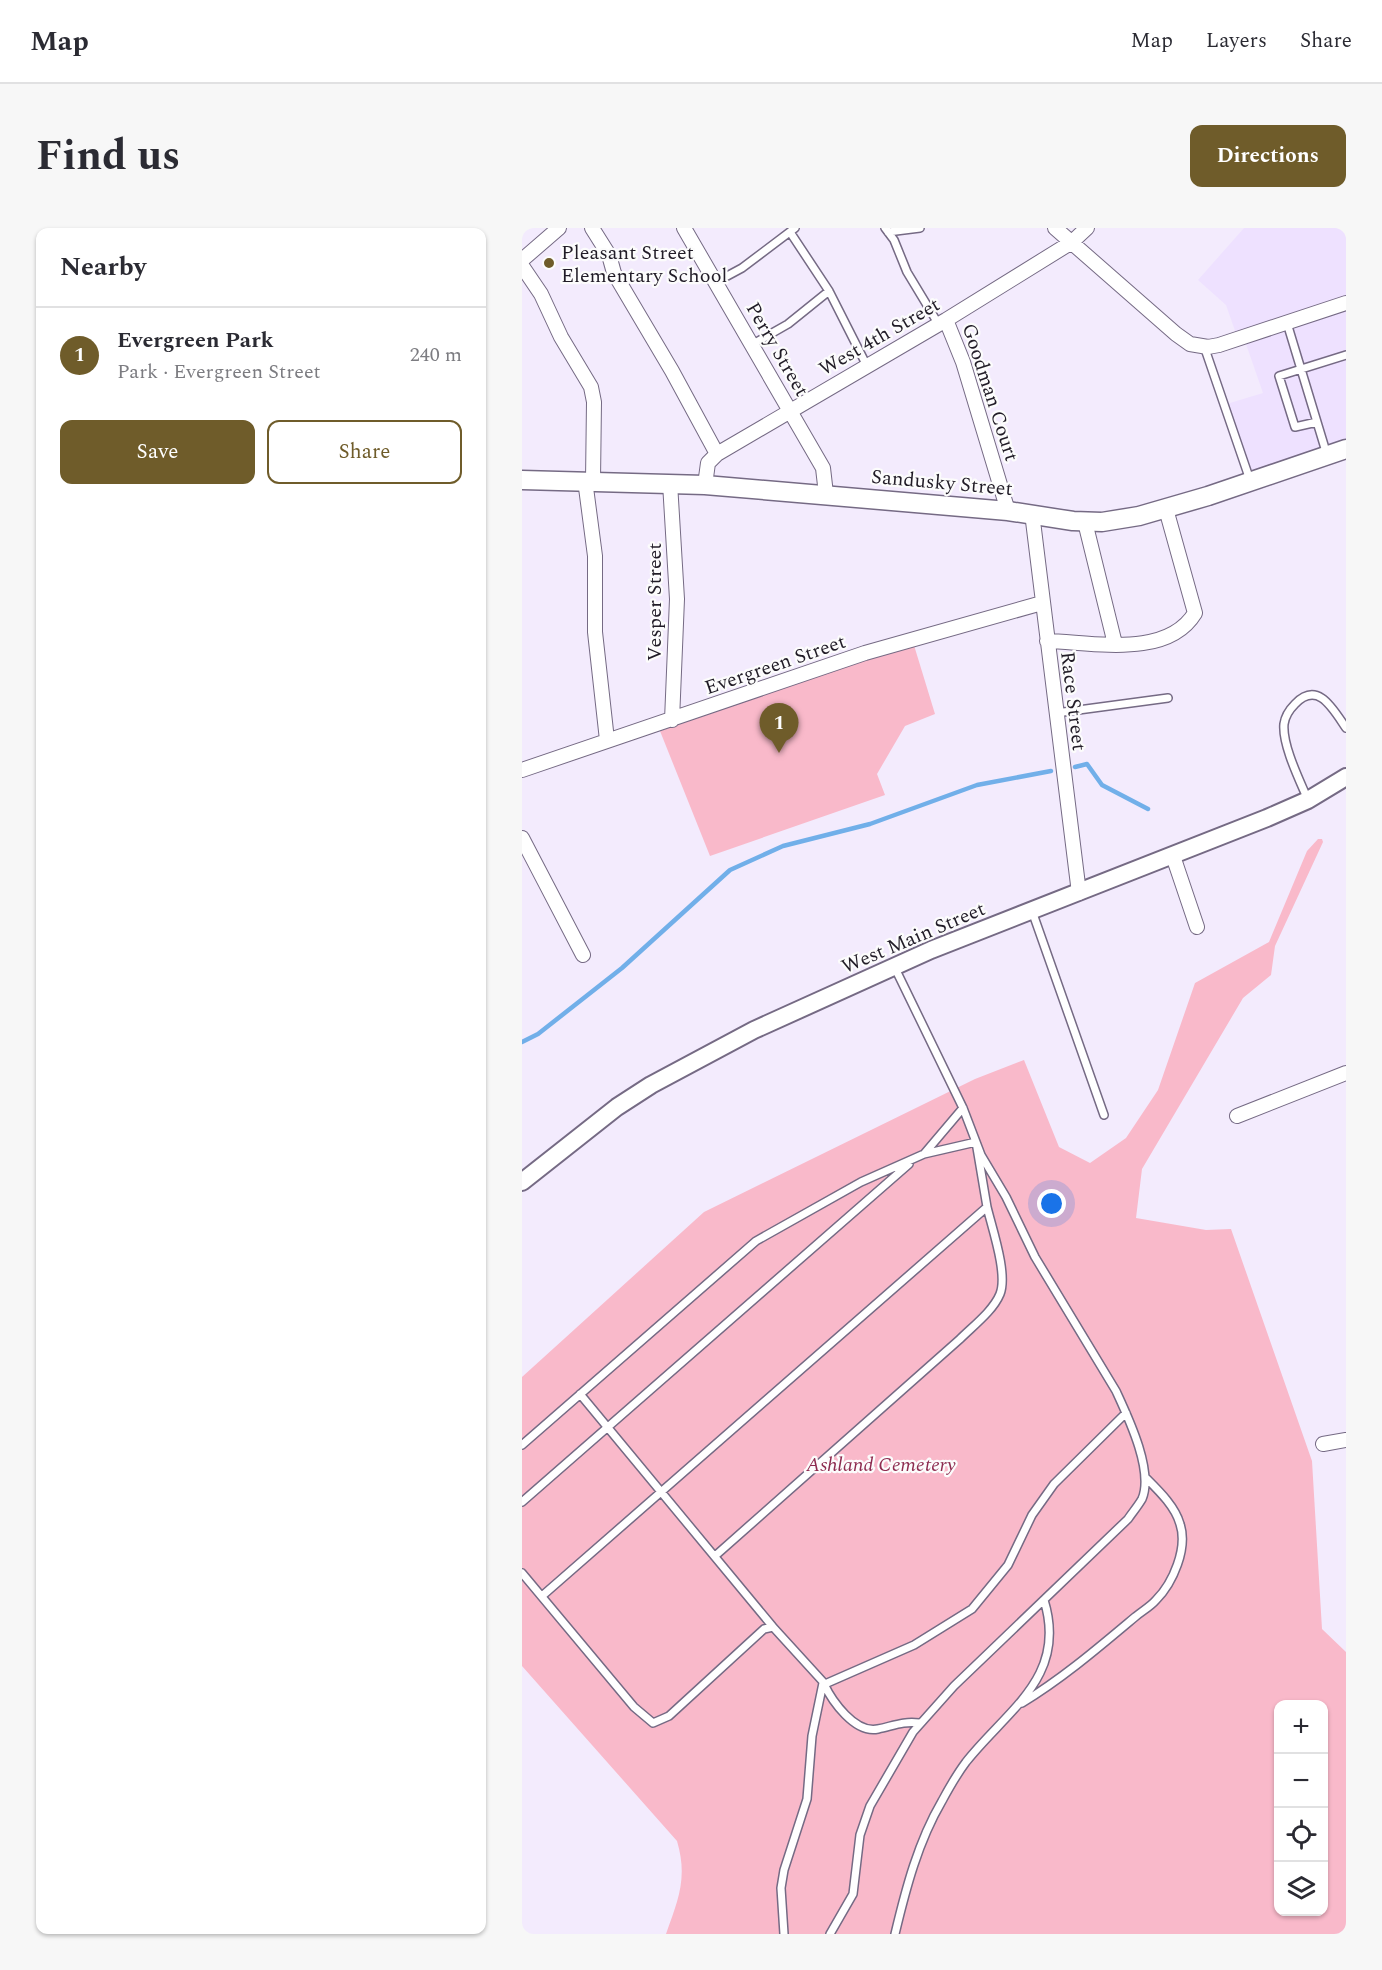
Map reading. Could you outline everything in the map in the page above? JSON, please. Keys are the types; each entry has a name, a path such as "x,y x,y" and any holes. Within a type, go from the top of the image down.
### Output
{"main road":[{"name":"Sandusky Street","path":"522,480 670,483 826,494 1032,513 1085,522 1121,520 1166,509 1346,449"}],"street":[{"path":"522,260 559,228"},
{"path":"592,228 609,255 614,273 672,371 717,454 708,463 705,485"},
{"name":"Perry Street","path":"684,228 824,468 826,494"},
{"path":"1055,228 1190,344 1219,345 1346,303"},
{"name":"West 4th Street","path":"717,454 942,323 1072,242 1087,228"},
{"path":"522,266 541,294 554,325 591,387 594,402 589,480 595,556 595,632 607,740"},
{"name":"Goodman Court","path":"942,323 963,362 1008,511"},
{"name":"Vesper Street","path":"670,483 676,599 672,720"},
{"path":"1047,641 1138,644 1161,639 1184,628 1195,613 1166,509"},
{"name":"Race Street","path":"1032,513 1079,893"},
{"path":"1085,522 1115,644"},
{"name":"Evergreen Street","path":"522,770 865,653 1042,603"},
{"name":"West Main Street","path":"522,1182 609,1113 651,1084 754,1030 894,966 1308,800 1346,777"},
{"path":"522,838 583,955"},
{"path":"1173,856 1197,927"},
{"path":"1237,1116 1346,1073"},
{"path":"1323,1444 1346,1440"}],"lane":[{"path":"920,228 887,230 907,272 942,323"},
{"path":"716,282 742,268 792,230 829,291 867,366"},
{"path":"753,344 788,324 829,291"},
{"path":"1287,322 1327,455"},
{"path":"1204,346 1251,482"},
{"path":"1317,422 1295,427 1279,376 1346,355"},
{"path":"1308,800 1286,740 1284,724 1290,709 1306,695 1312,693 1323,697 1346,728"},
{"path":"1056,713 1168,698"},
{"path":"1032,911 1104,1115"},
{"path":"830,1934 853,1894 858,1844 870,1806 888,1771 919,1723 954,1686 1128,1519 1142,1499 1144,1477 1144,1468 1126,1413 1105,1371 1035,1257 976,1142 963,1108 894,966"},
{"path":"522,1502 924,1154 963,1108"},
{"path":"924,1154 976,1142"},
{"path":"715,1556 960,1340 996,1302 1001,1293 1002,1275 976,1142"},
{"path":"522,1444 756,1241 861,1182 916,1159"},
{"path":"542,1596 987,1207"},
{"path":"580,1395 823,1683 836,1702 862,1727 877,1729 893,1723 919,1723"},
{"path":"823,1683 832,1683 914,1645 972,1609 1008,1565 1032,1515 1054,1484 1126,1413"},
{"path":"1020,1705 1055,1683 1157,1600 1172,1578 1179,1558 1181,1525 1161,1494 1144,1477"},
{"path":"522,1573 634,1707 653,1723 669,1716 764,1629 774,1627"},
{"path":"895,1934 921,1841 941,1802 966,1762 1020,1705 1033,1687 1047,1655 1051,1625 1044,1600"},
{"path":"784,1934 781,1888 784,1870 807,1799 812,1736 823,1683"}],"shaded area":[{"path":"1244,228 1346,228 1346,454 1249,486 1220,406 1263,393 1246,344 1240,345 1226,305 1198,280"}],"green space":[{"path":"913,642 935,714 905,726 877,774 885,795 710,856 660,731"},
{"name":"Ashland Cemetery","path":"1318,839 1322,839 1323,842 1275,946 1271,975 1243,998 1142,1169 1136,1218 1206,1230 1231,1229 1312,1461 1322,1629 1346,1652 1346,1934 666,1934 678,1899 682,1878 677,1841 522,1666 522,1377 704,1212 975,1079 1024,1060 1059,1147 1090,1163 1126,1138 1158,1090 1195,983 1269,942 1307,851"}],"waterway":[{"path":"1075,767 1087,764 1102,785 1148,809"},
{"path":"522,1042 538,1034 622,968 730,870 783,846 870,824 977,785 1051,771"}],"place":[{"name":"Pleasant Street Elementary School","path":"549,263"},
{"name":"Evergreen Park","path":"779,753"}]}
